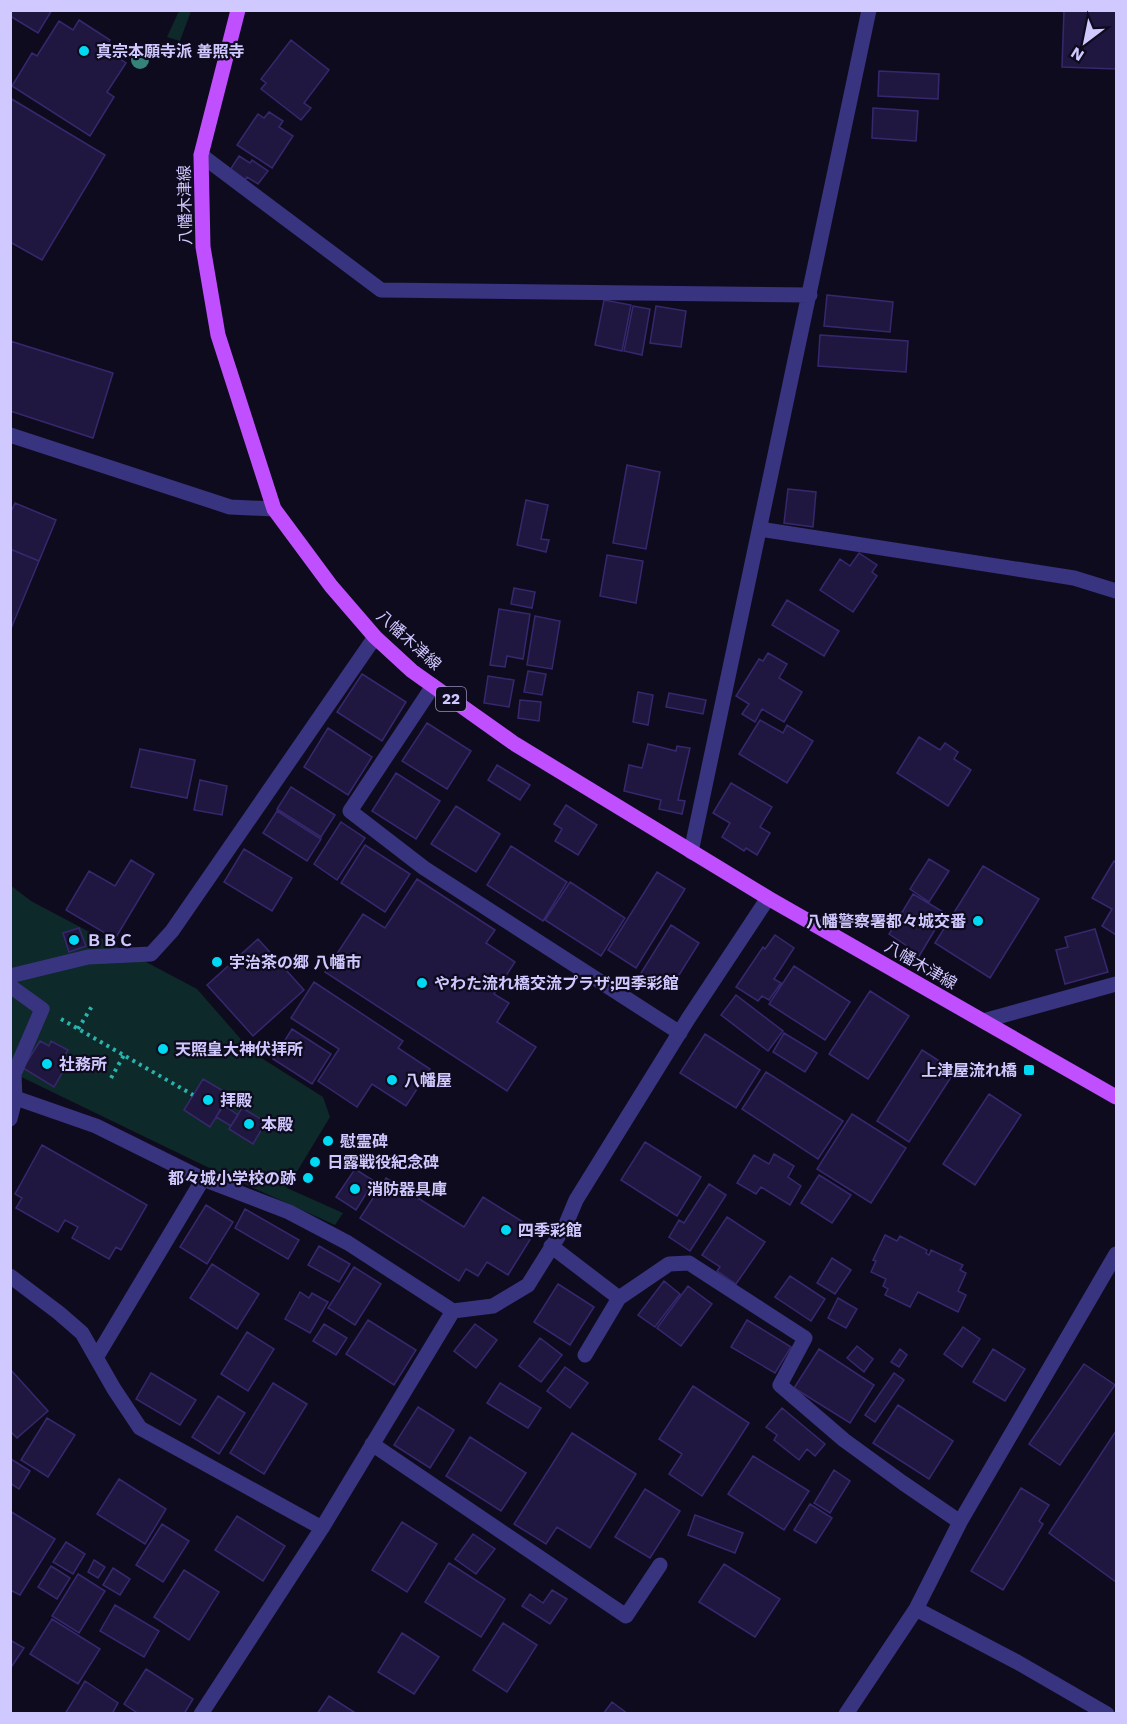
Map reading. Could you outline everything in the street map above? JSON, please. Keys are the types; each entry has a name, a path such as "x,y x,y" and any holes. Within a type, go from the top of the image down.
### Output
{"main road":[{"name":"八幡木津線","path":"238,10 201,155 203,247 218,335 274,509 330,586 375,637 412,671 514,744 768,898 1116,1096"}],"street":[{"path":"692,852 869,10"},
{"path":"201,155 381,290 810,295"},
{"path":"10,435 230,507 274,509"},
{"path":"760,529 1074,578 1116,591"},
{"path":"10,976 88,957 151,954 172,931 375,637"},
{"path":"433,686 350,811 424,868 680,1033"},
{"path":"13,1098 96,1126 203,1179 289,1212 348,1243 453,1311 493,1306 528,1285 566,1224 576,1200 680,1033 768,898"},
{"path":"983,1021 1116,984"},
{"path":"10,986 42,1009 14,1074 10,1119"},
{"path":"96,1358 203,1179"},
{"path":"551,1246 619,1298"},
{"path":"846,1713 916,1609 960,1522 1116,1254"},
{"path":"585,1355 619,1298 669,1264 689,1263 805,1338 780,1385 844,1440 960,1522"},
{"path":"10,1276 82,1333 140,1428 321,1528"},
{"path":"201,1713 321,1528 453,1311"},
{"path":"372,1444 626,1616 660,1565"},
{"path":"916,1609 1107,1713"}],"path":[{"path":"78,1029 92,1006"},
{"path":"42,1009 193,1095"},
{"path":"111,1078 124,1055"}],"green space":[{"path":"179,11 191,11 180,41 167,37"},
{"path":"10,885 31,901 197,989 252,1052 323,1097 330,1117 287,1188 343,1213 335,1225 203,1165 11,1072"}],"building":[{"path":"10,10 52,10 38,33 10,16"},
{"path":"1064,10 1116,10 1116,69 1062,67"},
{"path":"79,20 110,40 105,49 126,63 107,92 114,97 90,136 12,86 32,53 37,56 59,21 73,30"},
{"path":"291,40 329,70 304,103 311,108 301,120 261,89 266,83 261,79"},
{"path":"879,71 939,74 938,99 878,96"},
{"path":"10,98 105,155 42,260 10,242"},
{"path":"873,108 918,111 916,141 872,138"},
{"path":"269,112 283,121 279,127 293,136 272,168 237,145 258,114 264,118"},
{"path":"239,156 250,163 252,160 268,171 258,184 247,177 245,180 230,170"},
{"path":"827,295 893,302 890,332 824,326"},
{"path":"604,300 631,305 622,351 595,345"},
{"path":"633,306 650,309 642,355 624,351"},
{"path":"656,306 686,311 681,347 650,343"},
{"path":"820,335 908,341 906,372 818,366"},
{"path":"10,341 113,373 93,438 10,411"},
{"path":"627,465 660,472 646,549 613,543"},
{"path":"788,489 816,492 813,527 784,523"},
{"path":"526,500 548,505 541,539 549,540 546,552 517,545"},
{"path":"15,503 56,520 39,561 10,549 10,514"},
{"path":"10,549 39,561 10,631"},
{"path":"859,553 877,565 872,572 877,576 853,612 820,590 840,559 850,566"},
{"path":"607,555 643,561 636,603 600,596"},
{"path":"514,588 535,592 532,608 511,604"},
{"path":"787,600 839,631 824,656 772,625"},
{"path":"499,609 530,614 523,659 507,656 505,667 490,665"},
{"path":"535,616 560,621 552,669 527,665"},
{"path":"768,653 787,664 779,678 802,692 784,722 762,709 755,722 742,714 749,704 736,696 759,659 763,661"},
{"path":"528,671 546,674 542,695 524,692"},
{"path":"362,674 406,702 382,741 337,712"},
{"path":"488,676 514,680 509,707 484,703"},
{"path":"638,692 653,695 648,725 633,722"},
{"path":"669,693 706,700 703,714 666,707"},
{"path":"520,700 541,702 539,721 518,718"},
{"path":"760,720 783,733 787,725 813,741 787,783 739,754"},
{"path":"427,723 471,751 447,789 402,761"},
{"path":"328,728 372,757 348,795 304,767"},
{"path":"919,737 940,750 945,743 958,752 954,759 971,770 948,806 897,773"},
{"path":"648,744 676,751 677,746 690,748 678,800 685,801 682,814 659,809 661,800 624,791 629,765 642,768"},
{"path":"140,749 195,760 187,798 131,787"},
{"path":"497,765 530,785 520,800 488,780"},
{"path":"396,773 440,801 416,839 372,811"},
{"path":"200,780 227,786 222,815 194,810"},
{"path":"731,783 772,807 760,827 770,833 757,855 746,848 744,851 722,837 730,823 713,813"},
{"path":"291,787 335,815 321,837 277,809"},
{"path":"566,805 597,825 578,855 555,841 562,829 554,824"},
{"path":"456,806 500,834 476,872 431,844"},
{"path":"277,811 321,839 307,861 263,833"},
{"path":"341,822 365,838 337,880 314,864"},
{"path":"365,845 410,874 385,912 341,883"},
{"path":"511,846 567,882 543,921 487,885"},
{"path":"244,849 292,878 272,911 224,882"},
{"path":"929,859 949,871 929,902 910,889"},
{"path":"131,860 154,874 115,939 66,910 89,871 115,886"},
{"path":"1114,861 1116,863 1116,935 1102,926 1112,909 1092,898"},
{"path":"983,866 1039,899 990,978 935,943"},
{"path":"657,872 685,889 636,968 608,950"},
{"name":"やわた流れ橋交流プラザ;四季彩館","path":"417,879 495,930 486,943 515,962 494,994 509,1003 497,1022 536,1047 507,1091 325,972 363,914 385,928"},
{"path":"570,882 625,918 601,956 545,920"},
{"path":"913,894 945,913 918,958 905,951 907,946 889,934"},
{"path":"671,925 699,943 669,991 641,973"},
{"name":"ＢＢＣ","path":"79,928 86,946 69,952 63,933"},
{"path":"1095,929 1108,972 1065,984 1056,950 1068,947 1065,937"},
{"path":"775,935 794,948 774,979 781,983 769,1000 762,996 758,1001 736,987 763,947 765,949"},
{"path":"258,939 304,990 253,1036 207,985"},
{"path":"794,966 850,1002 825,1040 769,1004"},
{"path":"314,982 403,1041 398,1048 430,1069 406,1106 372,1084 357,1107 318,1081 339,1049 291,1018"},
{"path":"870,991 909,1016 868,1079 829,1054"},
{"path":"736,995 783,1031 768,1051 721,1015"},
{"path":"292,1029 331,1054 312,1084 273,1059"},
{"path":"784,1033 817,1053 805,1072 773,1052"},
{"path":"705,1034 760,1070 736,1108 680,1073"},
{"name":"社務所","path":"40,1041 49,1046 51,1041 68,1050 65,1055 70,1059 54,1087 23,1068"},
{"path":"922,1050 955,1071 909,1142 877,1121"},
{"path":"766,1072 843,1121 818,1159 742,1109"},
{"name":"拝殿","path":"203,1079 230,1095 210,1127 184,1110"},
{"path":"989,1094 1021,1115 975,1185 943,1164"},
{"path":"223,1105 238,1115 231,1126 216,1117"},
{"name":"本殿","path":"242,1108 266,1122 253,1144 229,1129"},
{"path":"852,1114 906,1148 871,1203 817,1169"},
{"path":"645,1142 701,1177 677,1216 621,1180"},
{"path":"42,1145 147,1205 121,1250 116,1247 109,1259 72,1238 78,1227 65,1220 58,1232 16,1208 22,1198 15,1194"},
{"path":"774,1154 794,1166 788,1177 801,1186 790,1205 761,1187 756,1194 737,1183 754,1155 769,1164"},
{"name":"消防器具庫","path":"355,1169 374,1181 356,1210 336,1197"},
{"path":"819,1175 851,1195 832,1223 801,1203"},
{"path":"386,1178 464,1227 483,1197 536,1230 508,1275 487,1262 478,1276 466,1269 459,1281 360,1218"},
{"path":"709,1184 726,1195 690,1251 669,1237 679,1220 684,1223"},
{"path":"206,1205 233,1222 207,1264 180,1247"},
{"path":"245,1209 299,1240 288,1259 235,1228"},
{"path":"727,1217 765,1242 736,1284 717,1271 720,1267 702,1255"},
{"path":"885,1235 897,1241 900,1236 927,1250 926,1253 929,1255 931,1250 963,1265 960,1270 966,1273 958,1291 966,1295 958,1312 918,1292 910,1307 885,1295 888,1289 883,1286 886,1279 871,1272 876,1261 873,1260"},
{"path":"319,1246 350,1264 339,1282 308,1265"},
{"path":"832,1258 851,1270 835,1294 817,1283"},
{"path":"212,1264 259,1294 237,1329 190,1298"},
{"path":"354,1267 381,1284 355,1325 328,1308"},
{"path":"790,1276 825,1299 811,1321 775,1297"},
{"path":"664,1281 680,1294 655,1327 638,1315"},
{"path":"558,1284 594,1307 570,1345 534,1322"},
{"path":"688,1286 712,1304 681,1346 657,1328"},
{"path":"300,1292 309,1298 312,1293 328,1302 310,1333 285,1319"},
{"path":"838,1298 857,1309 846,1328 828,1318"},
{"path":"368,1320 416,1350 394,1385 346,1354"},
{"path":"747,1320 791,1347 775,1373 731,1347"},
{"path":"324,1324 347,1338 336,1355 313,1341"},
{"path":"475,1324 497,1340 476,1368 454,1351"},
{"path":"963,1327 980,1339 962,1367 944,1354"},
{"path":"247,1332 274,1349 248,1391 221,1374"},
{"path":"540,1338 562,1355 541,1382 519,1366"},
{"path":"857,1346 873,1359 864,1372 847,1358"},
{"path":"819,1349 874,1385 850,1423 794,1388"},
{"path":"900,1349 907,1355 899,1367 891,1362"},
{"path":"993,1349 1025,1369 1005,1401 973,1382"},
{"path":"1084,1364 1115,1385 1060,1465 1029,1444"},
{"path":"565,1367 588,1383 570,1408 547,1391"},
{"path":"10,1369 48,1411 17,1438 10,1431"},
{"path":"151,1373 196,1400 180,1425 136,1399"},
{"path":"894,1373 904,1380 875,1422 865,1415"},
{"path":"273,1383 307,1404 264,1474 230,1453"},
{"path":"500,1383 541,1408 528,1428 487,1403"},
{"path":"693,1386 749,1423 702,1496 669,1474 682,1454 659,1439"},
{"path":"218,1396 245,1413 219,1454 192,1437"},
{"path":"898,1405 953,1441 929,1479 873,1443"},
{"path":"418,1407 454,1430 430,1468 394,1445"},
{"path":"782,1408 825,1444 815,1456 807,1449 799,1460 774,1440 777,1435 766,1427"},
{"path":"47,1418 75,1435 48,1477 21,1460"},
{"path":"1116,1431 1116,1582 1049,1533"},
{"path":"572,1433 636,1474 590,1548 557,1527 546,1544 514,1524"},
{"path":"470,1437 526,1473 501,1511 446,1476"},
{"path":"753,1456 809,1491 784,1530 728,1494"},
{"path":"11,1459 30,1471 19,1489 10,1483"},
{"path":"834,1470 850,1481 830,1513 814,1503"},
{"path":"119,1479 166,1509 145,1544 97,1514"},
{"path":"1021,1488 1049,1505 1039,1521 1043,1524 1003,1590 971,1571"},
{"path":"645,1489 680,1511 650,1558 615,1537"},
{"path":"810,1504 832,1518 816,1543 794,1530"},
{"path":"10,1511 55,1539 20,1595 10,1590"},
{"path":"695,1515 743,1533 735,1553 688,1535"},
{"path":"237,1516 285,1546 263,1581 215,1550"},
{"path":"402,1522 437,1544 407,1592 372,1570"},
{"path":"162,1524 189,1541 163,1582 136,1565"},
{"path":"473,1534 495,1549 476,1574 455,1559"},
{"path":"66,1542 85,1554 73,1574 53,1562"},
{"path":"94,1560 105,1567 98,1578 88,1572"},
{"path":"449,1563 505,1599 481,1637 425,1602"},
{"path":"724,1564 780,1599 755,1637 699,1602"},
{"path":"51,1566 70,1578 57,1599 38,1587"},
{"path":"113,1568 130,1579 120,1595 103,1585"},
{"path":"184,1570 219,1592 189,1640 154,1617"},
{"path":"78,1574 105,1591 79,1633 52,1616"},
{"path":"552,1590 567,1599 550,1624 522,1606 530,1594 543,1603"},
{"path":"115,1605 159,1631 144,1657 100,1631"},
{"path":"52,1619 100,1649 78,1684 30,1654"},
{"path":"503,1623 537,1645 507,1692 473,1670"},
{"path":"402,1633 439,1657 414,1694 378,1672"},
{"path":"10,1640 24,1648 10,1669"},
{"path":"146,1669 193,1699 184,1714 139,1714 124,1704"},
{"path":"85,1681 118,1703 112,1714 65,1714"},
{"path":"329,1696 357,1714 317,1714"},
{"path":"612,1702 628,1714 603,1714"}],"place":[{"name":"真宗本願寺派 善照寺","path":"84,51"},
{"name":"八幡警察署都々城交番","path":"978,921"},
{"name":"ＢＢＣ","path":"74,940"},
{"name":"宇治茶の郷 八幡市","path":"217,962"},
{"name":"やわた流れ橋交流プラザ;四季彩館","path":"422,983"},
{"name":"天照皇大神伏拝所","path":"163,1049"},
{"name":"社務所","path":"47,1064"},
{"name":"上津屋流れ橋","path":"1029,1070"},
{"name":"八幡屋","path":"392,1080"},
{"name":"拝殿","path":"208,1100"},
{"name":"本殿","path":"249,1124"},
{"name":"慰霊碑","path":"328,1141"},
{"name":"日露戦役紀念碑","path":"315,1162"},
{"name":"都々城小学校の跡","path":"308,1178"},
{"name":"消防器具庫","path":"355,1189"},
{"name":"四季彩館","path":"506,1230"}]}
